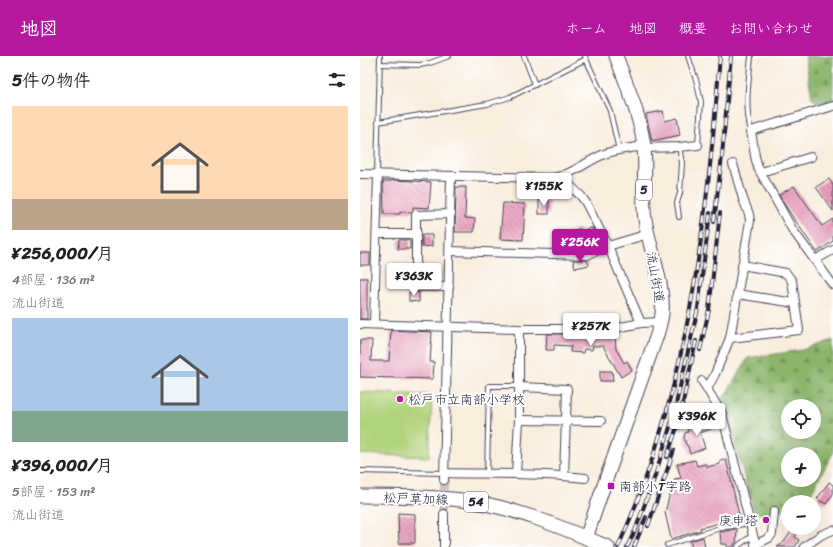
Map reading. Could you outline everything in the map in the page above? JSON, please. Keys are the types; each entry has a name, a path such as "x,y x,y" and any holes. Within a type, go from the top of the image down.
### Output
{"main road":[{"name":"流山街道","path":"586,538 661,322 662,313 660,290 644,209 644,147 641,128 616,56"},
{"name":"松戸草加線","path":"360,496 438,498 462,500 489,505 540,520 608,547"}],"street":[{"path":"833,106 751,131 758,168 792,229 833,285"},
{"path":"360,174 550,178 561,177 594,159 607,153 619,150 644,147 679,147 698,145"},
{"path":"761,172 811,157"},
{"path":"708,390 730,338 750,220 749,214 740,194 733,164"},
{"path":"374,324 378,174"},
{"path":"451,176 444,477 487,474 516,474 585,478"},
{"path":"561,177 581,196 586,203 608,246 641,324"},
{"path":"449,287 416,287 416,214 450,214"},
{"path":"377,234 417,234"},
{"path":"450,251 587,255 608,246 648,234"},
{"path":"815,260 833,250"},
{"path":"730,338 799,330 792,281 786,273 742,265"},
{"path":"737,294 795,303"},
{"path":"360,324 611,329 661,322"},
{"path":"516,474 519,328"},
{"path":"702,381 722,414 756,546 769,538 772,534 774,510"},
{"path":"519,386 567,389 564,476"},
{"path":"518,420 601,421"},
{"path":"444,514 444,547"},
{"path":"804,547 821,535 833,530"}],"lane":[{"path":"378,174 380,56"},
{"path":"380,64 420,65 449,56"},
{"path":"524,56 535,85"},
{"path":"688,56 698,83 701,102 698,145"},
{"path":"751,131 748,117 748,95 752,56"},
{"path":"378,122 487,104 510,97 586,57 610,111 619,150"},
{"path":"679,147 682,163 680,193 677,203 679,217"},
{"path":"487,474 489,386 519,386"},
{"path":"360,471 444,477"},
{"path":"667,545 720,528 750,523"},
{"path":"738,547 753,535"}],"green space":[{"path":"805,56 833,56 833,102 817,103 812,98"},
{"path":"833,340 833,453 821,475 821,447 781,447 781,487 814,487 810,495 781,495 781,511 755,514 722,400 748,358 803,350"},
{"path":"360,392 432,395 429,457 360,454"}],"building":[{"path":"663,111 665,121 677,118 680,135 652,141 646,114"},
{"path":"829,179 833,185 833,211 816,187"},
{"path":"383,181 431,182 429,208 413,207 411,213 400,212 400,214 384,214"},
{"path":"794,186 822,226 833,219 833,241 817,252 779,195"},
{"path":"456,187 466,187 465,218 475,219 474,232 455,232"},
{"path":"539,200 549,200 549,214 539,214"},
{"path":"503,203 525,204 523,240 500,239"},
{"path":"593,228 595,237 597,237 599,244 594,246 586,229"},
{"path":"580,229 585,249 570,249 568,242 574,241 573,230"},
{"path":"422,235 432,235 432,246 422,247"},
{"path":"399,240 410,240 410,249 398,249"},
{"path":"360,253 370,253 370,265 360,265"},
{"path":"573,260 587,260 589,265 575,268"},
{"path":"424,268 438,268 437,271 440,271 440,278 422,278 422,271 424,271"},
{"path":"360,278 367,278 367,319 360,319"},
{"path":"409,292 419,292 419,302 409,301"},
{"path":"391,330 432,332 430,362 434,362 433,379 360,377 360,340 372,340 371,361 389,361"},
{"path":"547,334 570,334 570,336 587,337 587,335 615,334 616,349 624,363 627,361 632,370 621,377 603,346 593,346 592,350 584,349 583,353 570,352 571,346 554,345 554,350 546,350"},
{"path":"600,371 612,371 613,381 600,381"},
{"path":"711,421 713,428 700,433 705,448 690,454 684,437 685,433 688,432 688,428"},
{"path":"726,459 740,519 738,522 719,525 719,523 700,528 701,530 671,539 665,512 671,490 673,490 674,479 681,478 677,464 695,460 697,466 706,464 707,467 720,464 720,460"},
{"path":"829,482 833,485 833,494 826,504 821,501 820,495"},
{"path":"398,513 415,514 415,543 399,543"},
{"path":"737,529 736,543 734,544 734,547 727,547 727,544 721,544 720,532"},
{"path":"789,535 796,535 795,537 799,540 795,547 777,547 783,543"},
{"path":"703,537 705,547 692,547 690,541"}],"tunnel":[{"path":"444,480 444,514"}],"railway":[{"path":"618,547 642,489 662,429 678,368 700,244 715,118 720,56"},
{"path":"714,222 722,156 731,56"},
{"path":"627,547 635,531 655,476 673,417 698,308 710,213"},
{"path":"700,350 709,310 720,213"},
{"path":"667,457 679,421 696,341"},
{"path":"648,526 674,450"},
{"path":"634,547 646,517"}],"place":[{"name":"松戸市立南部小学校","path":"400,399"},
{"name":"南部小T字路","path":"611,486"},
{"name":"庚申塔","path":"766,520"}]}
